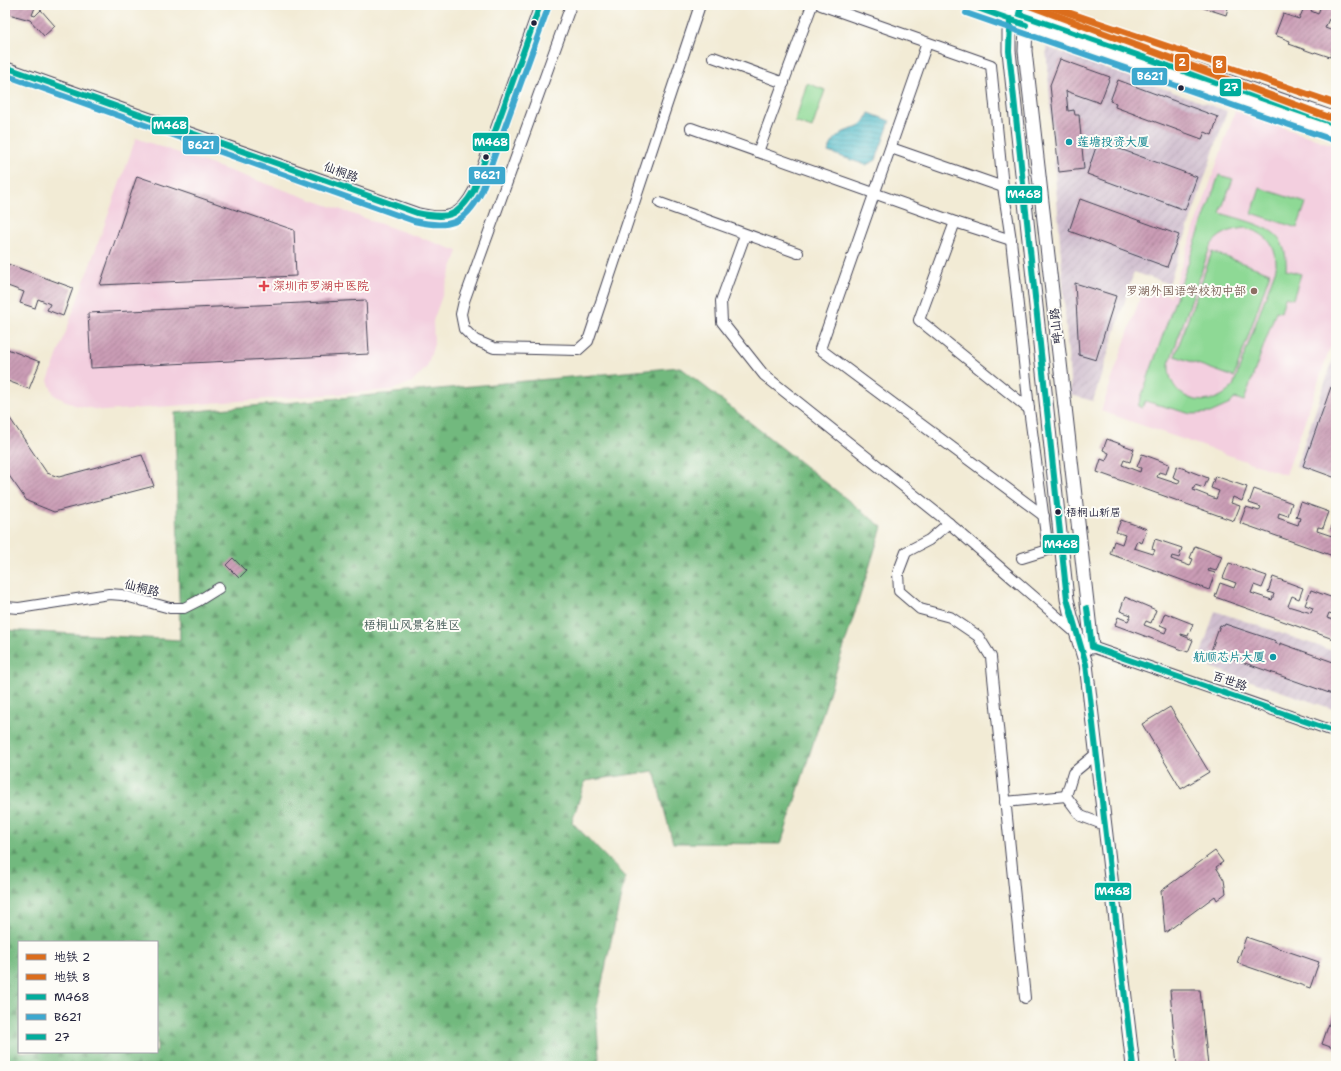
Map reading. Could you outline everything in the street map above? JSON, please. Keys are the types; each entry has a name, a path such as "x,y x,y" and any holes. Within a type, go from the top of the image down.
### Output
{"street":[{"name":"仙桐路","path":"5,67 417,213 438,217 448,216 458,212 465,205 474,190 540,5"},
{"path":"571,5 464,301 461,314 464,329 475,340 494,348 578,350 588,341 700,5"},
{"path":"758,152 812,5"},
{"path":"821,5 991,65 1003,187 1029,410 1048,550 1022,558"},
{"path":"969,5 1011,9 1028,14 1336,119"},
{"name":"畔山路","path":"1011,9 1009,51 1067,599 1086,664 1134,1066"},
{"path":"1028,14 1336,132"},
{"name":"畔山路","path":"1028,14 1025,51 1092,647"},
{"path":"927,43 820,349 1044,516"},
{"path":"713,57 784,82"},
{"path":"691,128 874,194 1010,240"},
{"path":"891,148 1003,187"},
{"path":"660,203 798,253"},
{"path":"954,222 919,320 1029,410"},
{"path":"745,235 721,301 722,322 764,375 949,523 1077,634"},
{"path":"949,523 929,540 906,552 898,573 898,591 920,608 950,618 978,636 991,657 1025,998"},
{"name":"仙桐路","path":"5,607 19,608 109,594 122,595 170,608 184,608 220,588"},
{"name":"百世路","path":"1092,647 1336,732"},
{"path":"1066,796 1073,773 1096,754"},
{"path":"1005,802 1066,796"},
{"path":"1066,796 1081,816 1105,826"}],"shaded area":[{"path":"1046,47 1227,111 1169,284 1134,272 1093,401 1071,395"},
{"name":"罗湖外国语学校初中部","path":"1235,111 1336,146 1336,350 1330,348 1286,475 1101,411 1144,286 1171,296"},
{"name":"深圳市罗湖中医院","path":"136,138 458,251 433,321 434,344 427,367 412,382 391,390 104,411 74,405 54,395 48,381"},
{"path":"1334,357 1336,358 1336,481 1296,467"},
{"path":"1215,611 1336,652 1336,710 1198,663"}],"green space":[{"path":"807,83 825,90 812,128 795,122"},
{"path":"1219,175 1233,179 1220,213 1257,225 1271,231 1279,238 1285,252 1286,270 1301,274 1293,299 1285,297 1281,312 1276,311 1244,401 1235,398 1230,404 1210,413 1191,414 1145,401 1142,408 1138,406","holes":["1246,228 1265,237 1269,242 1275,253 1276,268 1233,386 1224,394 1213,399 1203,401 1192,399 1175,387 1170,377 1169,364 1210,247 1213,242 1230,231"]},
{"path":"1260,188 1306,203 1297,228 1252,213"},
{"path":"1212,252 1270,273 1234,377 1175,356"},
{"name":"梧桐山风景名胜区","path":"680,367 882,527 781,844 673,843 654,771 585,781 572,822 625,877 596,1010 599,1059 591,1066 5,1066 5,630 180,640 175,413"}],"water":[{"path":"869,113 890,121 876,160 866,165 828,152 836,138 842,133 859,127 866,120"}],"building":[{"path":"5,5 36,5 32,15 35,16 41,10 55,26 44,36 30,20 5,13"},
{"path":"1195,5 1229,5 1226,15"},
{"path":"1290,5 1313,5 1311,11 1318,14 1321,5 1336,5 1336,21 1329,19 1325,28 1336,32 1336,41 1330,57 1289,44 1290,41 1275,35 1283,14 1299,19 1303,10"},
{"name":"莲塘投资大厦","path":"1060,59 1110,77 1100,103 1066,91 1068,111 1074,110 1075,115 1079,115 1084,169 1059,172 1050,85"},
{"path":"1118,80 1218,117 1212,135 1205,132 1202,139 1115,107 1116,103 1110,101"},
{"path":"1098,141 1197,177 1185,210 1087,174"},
{"path":"137,176 294,230 296,276 100,285"},
{"path":"1080,199 1179,235 1167,267 1069,231"},
{"path":"5,263 73,288 63,316 47,310 50,304 38,299 35,308 20,303 24,292 5,285"},
{"path":"1075,283 1116,296 1096,360 1079,355"},
{"path":"366,300 369,354 91,368 88,313"},
{"path":"5,348 40,362 29,389 5,380"},
{"path":"1331,387 1336,389 1336,478 1303,466"},
{"path":"5,411 47,473 59,477 142,455 154,486 54,512 27,501 5,470"},
{"path":"1107,439 1134,449 1130,462 1124,460 1122,465 1140,472 1141,468 1137,467 1142,454 1169,464 1166,474 1159,472 1157,477 1178,484 1180,480 1173,477 1177,466 1208,478 1204,488 1195,485 1193,490 1216,499 1219,491 1211,488 1215,476 1247,487 1242,501 1233,497 1231,503 1240,506 1234,521 1097,472 1101,459 1106,461 1109,453 1103,450"},
{"path":"1254,489 1292,503 1288,516 1279,513 1278,518 1298,525 1300,518 1296,517 1301,502 1329,512 1323,528 1318,527 1317,531 1332,536 1334,530 1331,529 1336,514 1336,557 1240,523 1246,507 1259,511 1261,507 1249,503"},
{"path":"1121,520 1147,529 1142,543 1137,541 1134,548 1153,554 1155,550 1152,549 1155,539 1182,548 1179,558 1172,556 1171,559 1190,566 1193,559 1190,558 1195,546 1222,556 1216,571 1209,569 1208,571 1215,573 1209,590 1110,554 1114,541 1122,544 1125,535 1116,532"},
{"path":"233,558 246,571 239,578 226,565"},
{"path":"1229,563 1267,576 1262,588 1254,585 1251,593 1272,600 1274,594 1268,592 1273,577 1303,588 1299,599 1292,596 1288,606 1311,613 1313,608 1305,605 1311,590 1336,599 1336,615 1329,613 1327,618 1336,621 1336,640 1215,597 1220,583 1234,588 1236,583 1223,578"},
{"path":"1125,597 1156,610 1151,623 1146,621 1144,625 1165,633 1167,628 1160,625 1165,613 1193,624 1188,636 1181,634 1193,640 1188,652 1115,625 1118,617 1128,621 1131,615 1120,611"},
{"name":"航顺芯片大厦","path":"1225,624 1276,641 1275,643 1280,645 1280,643 1336,663 1336,683 1332,694 1211,651 1220,625 1224,626"},
{"path":"1170,707 1209,772 1181,789 1142,724"},
{"path":"1215,851 1223,862 1216,867 1224,880 1226,893 1217,900 1215,896 1165,933 1161,891"},
{"path":"1246,937 1319,962 1310,988 1237,963"},
{"path":"1170,990 1200,990 1208,1066 1177,1066"},
{"path":"1336,1003 1336,1049 1322,1044"}],"metro line":[{"name":"2","path":"1028,5 1336,120"},
{"name":"8","path":"1046,5 1336,104"}],"transit line":[{"name":"M468","path":"5,67 417,213 444,216 457,211 463,206 474,190 540,5"},
{"name":"M468","path":"969,5 1026,25"},
{"name":"27","path":"1021,7 1019,14 1336,124"},
{"name":"B621","path":"5,75 414,221 446,224 454,222 468,212 475,204 481,193 548,8"},
{"name":"B621","path":"966,13 1333,140"},
{"name":"M468","path":"1010,19 1009,51 1067,599 1086,664 1133,1066"},
{"name":"M468","path":"1087,608 1092,647 1336,732"}],"place":[{"name":"莲塘投资大厦","path":"1069,142"},
{"name":"深圳市罗湖中医院","path":"264,286"},
{"name":"罗湖外国语学校初中部","path":"1254,291"},
{"name":"梧桐山新居","path":"1058,512"},
{"name":"航顺芯片大厦","path":"1273,657"}]}
